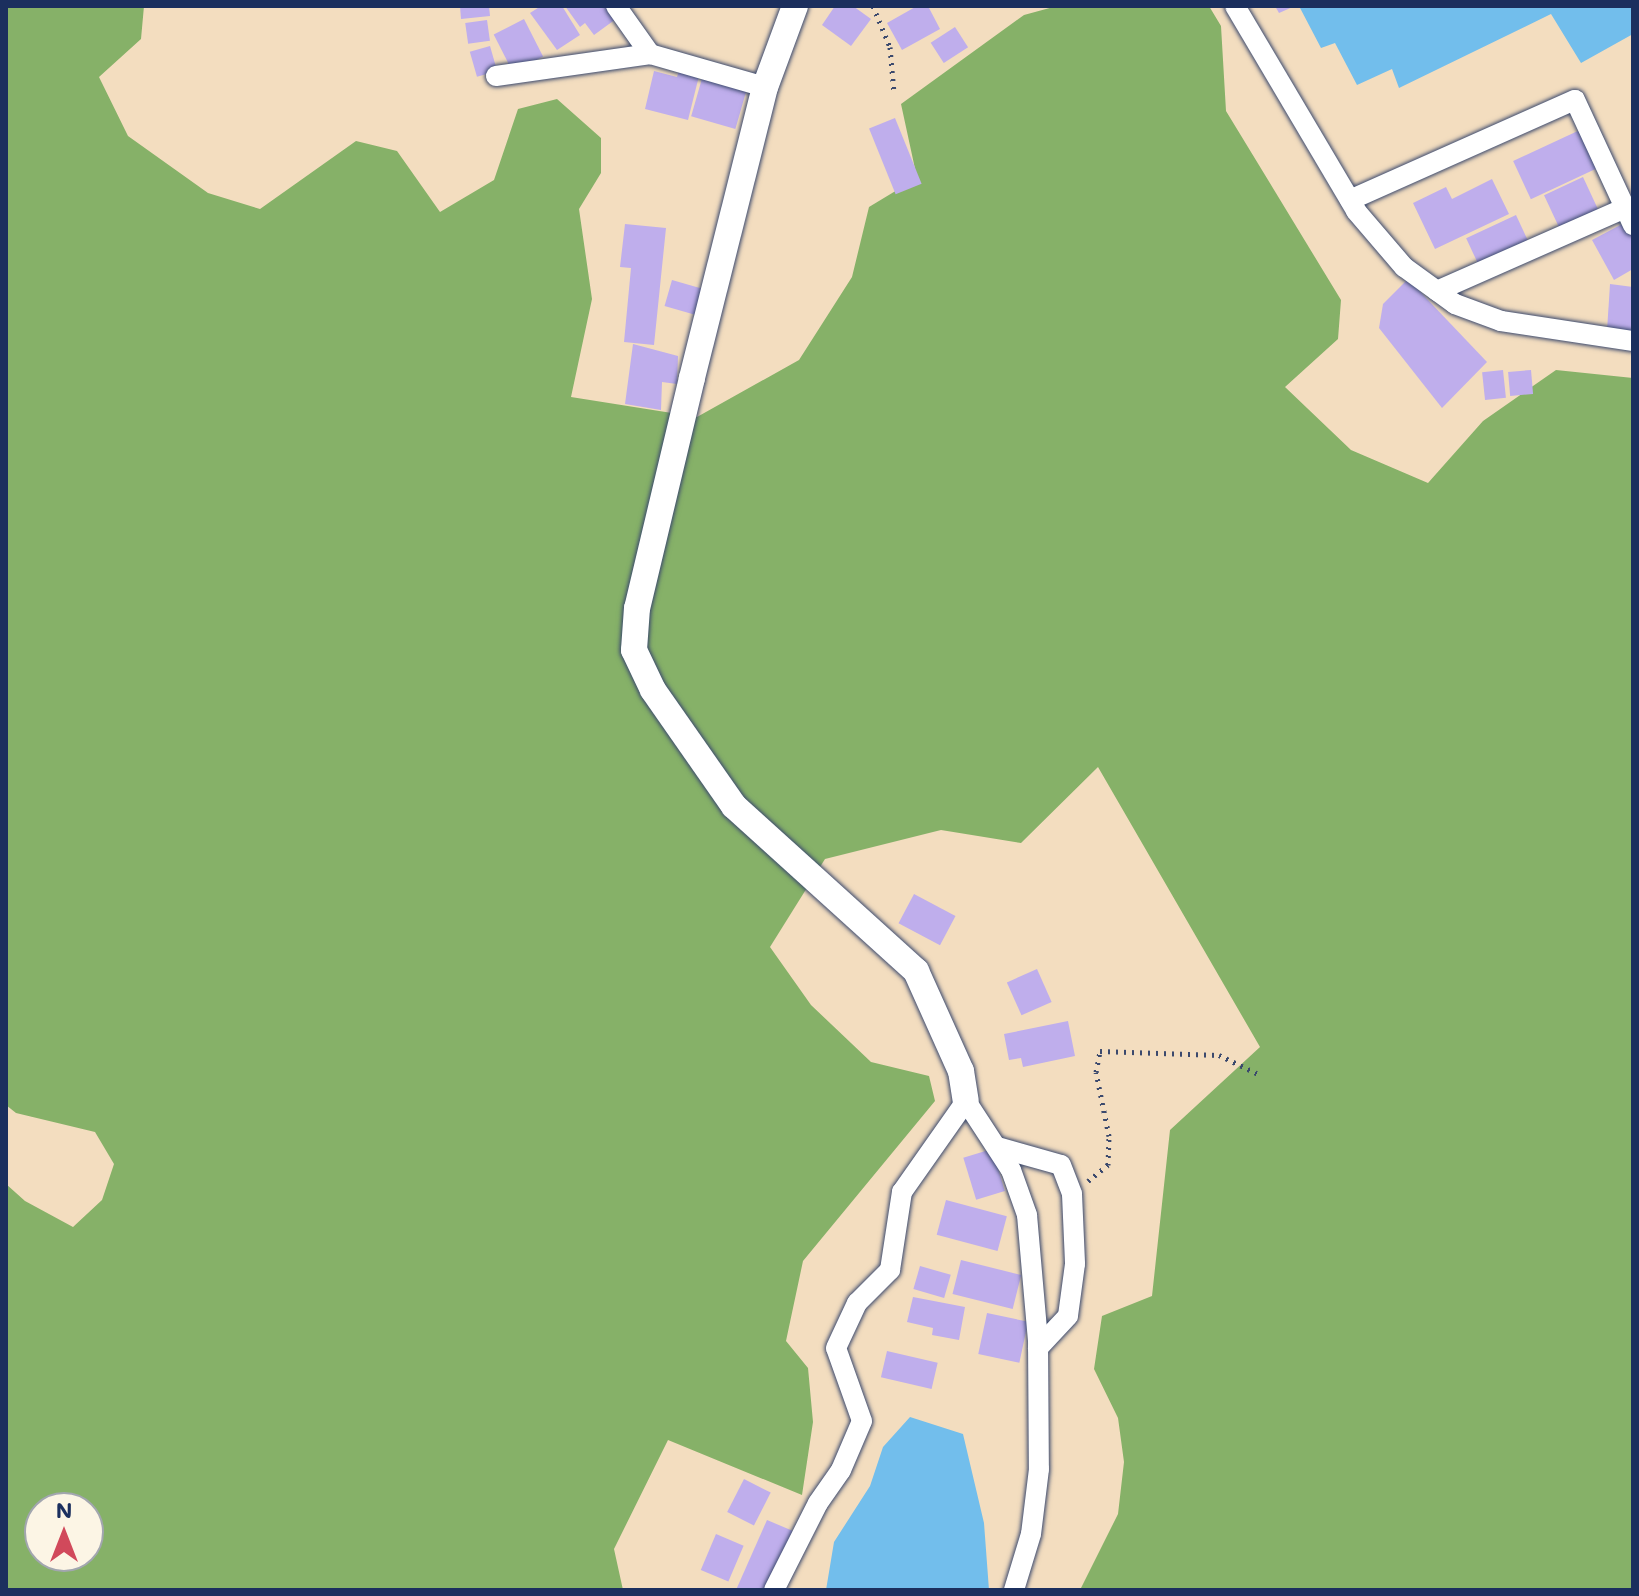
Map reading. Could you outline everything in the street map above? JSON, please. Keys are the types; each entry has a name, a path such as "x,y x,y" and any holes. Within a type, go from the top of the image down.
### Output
{"street":[{"path":"616,6 650,54"},
{"path":"795,6 765,87 637,608 634,650 653,690 734,806 916,971 961,1071 966,1101 1011,1170 1027,1215 1038,1348 1039,1469 1031,1534 1014,1590"},
{"path":"1235,6 1350,200 1404,267 1437,291 1501,321 1633,341"},
{"path":"496,76 650,54 765,87"},
{"path":"1350,200 1575,100 1629,216 1437,291"},
{"path":"774,1590 818,1503 841,1470 862,1421 836,1348 857,1303 890,1270 902,1192 966,1101"},
{"path":"997,1147 1061,1165 1072,1194 1075,1264 1068,1316 1038,1348"}],"path":[{"path":"873,6 890,47 894,93"},
{"path":"1072,1194 1108,1165 1109,1136 1096,1072 1100,1051 1219,1055 1258,1074"}],"green space":[{"path":"6,6 144,6 141,39 99,77 128,136 208,193 260,209 356,141 397,151 440,212 494,180 518,109 557,99 601,138 601,173 579,209 592,299 571,397 697,417 799,360 852,277 869,207 917,178 901,104 1024,15 1057,6 1209,6 1221,26 1226,111 1341,300 1338,339 1285,387 1351,450 1428,483 1483,421 1556,370 1633,378 1633,1590 1080,1590 1118,1514 1124,1462 1118,1418 1094,1369 1102,1316 1152,1296 1170,1130 1260,1047 1098,767 1021,843 941,830 825,859 770,947 811,1005 871,1062 929,1076 935,1101 803,1261 786,1341 808,1368 813,1422 802,1495 668,1440 614,1549 623,1590 8,1590 6,1184 25,1201 73,1227 102,1200 114,1164 95,1132 16,1113 6,1105"}],"water":[{"path":"1299,6 1633,6 1633,34 1581,63 1551,14 1399,88 1392,69 1357,85 1335,43 1321,48"},
{"path":"910,1417 963,1434 984,1523 989,1590 826,1590 834,1542 870,1486 883,1447"}],"building":[{"path":"460,6 489,6 490,16 461,19"},
{"path":"541,6 562,6 580,35 557,50 530,13"},
{"path":"565,6 612,6 620,16 594,35 585,23 580,27"},
{"path":"835,6 853,6 871,19 851,46 822,25"},
{"path":"917,6 928,6 940,29 902,50 887,23"},
{"path":"1275,6 1295,6 1279,13"},
{"path":"524,19 543,56 513,72 494,34"},
{"path":"487,20 490,41 468,44 465,23"},
{"path":"955,27 968,47 944,63 931,43"},
{"path":"490,46 497,71 477,77 470,52"},
{"path":"680,67 700,72 688,120 645,109 654,71 677,77"},
{"path":"703,75 747,88 735,129 691,116"},
{"path":"895,118 922,184 896,194 869,128"},
{"path":"1582,129 1600,167 1531,199 1513,161"},
{"path":"1583,177 1599,211 1560,230 1544,195"},
{"path":"1492,179 1509,214 1435,249 1413,203 1446,187 1452,199"},
{"path":"1516,215 1529,243 1479,266 1466,238"},
{"path":"1626,222 1633,236 1633,269 1614,280 1592,240"},
{"path":"625,224 666,228 654,345 624,342 631,268 620,267"},
{"path":"1408,279 1487,362 1442,408 1379,328 1383,304"},
{"path":"672,280 708,290 700,316 665,306"},
{"path":"1610,284 1633,287 1633,334 1607,331"},
{"path":"633,344 678,356 677,384 662,382 661,410 625,404"},
{"path":"1503,370 1506,398 1485,400 1482,372"},
{"path":"1531,370 1533,394 1510,396 1508,372"},
{"path":"914,894 955,916 940,945 899,923"},
{"path":"1037,969 1052,1002 1021,1015 1007,982"},
{"path":"1068,1021 1075,1056 1023,1067 1021,1058 1009,1060 1004,1034"},
{"path":"992,1149 1005,1191 976,1200 963,1158"},
{"path":"946,1200 1007,1216 998,1251 937,1235"},
{"path":"961,1260 1021,1275 1013,1309 953,1294"},
{"path":"920,1266 951,1275 944,1298 913,1289"},
{"path":"913,1297 965,1307 959,1340 932,1335 933,1328 907,1322"},
{"path":"987,1313 1028,1322 1019,1363 978,1354"},
{"path":"887,1351 938,1363 932,1389 881,1377"},
{"path":"744,1479 771,1493 754,1526 727,1512"},
{"path":"767,1520 793,1531 767,1590 736,1590"},
{"path":"716,1534 744,1546 728,1582 701,1570"}]}
